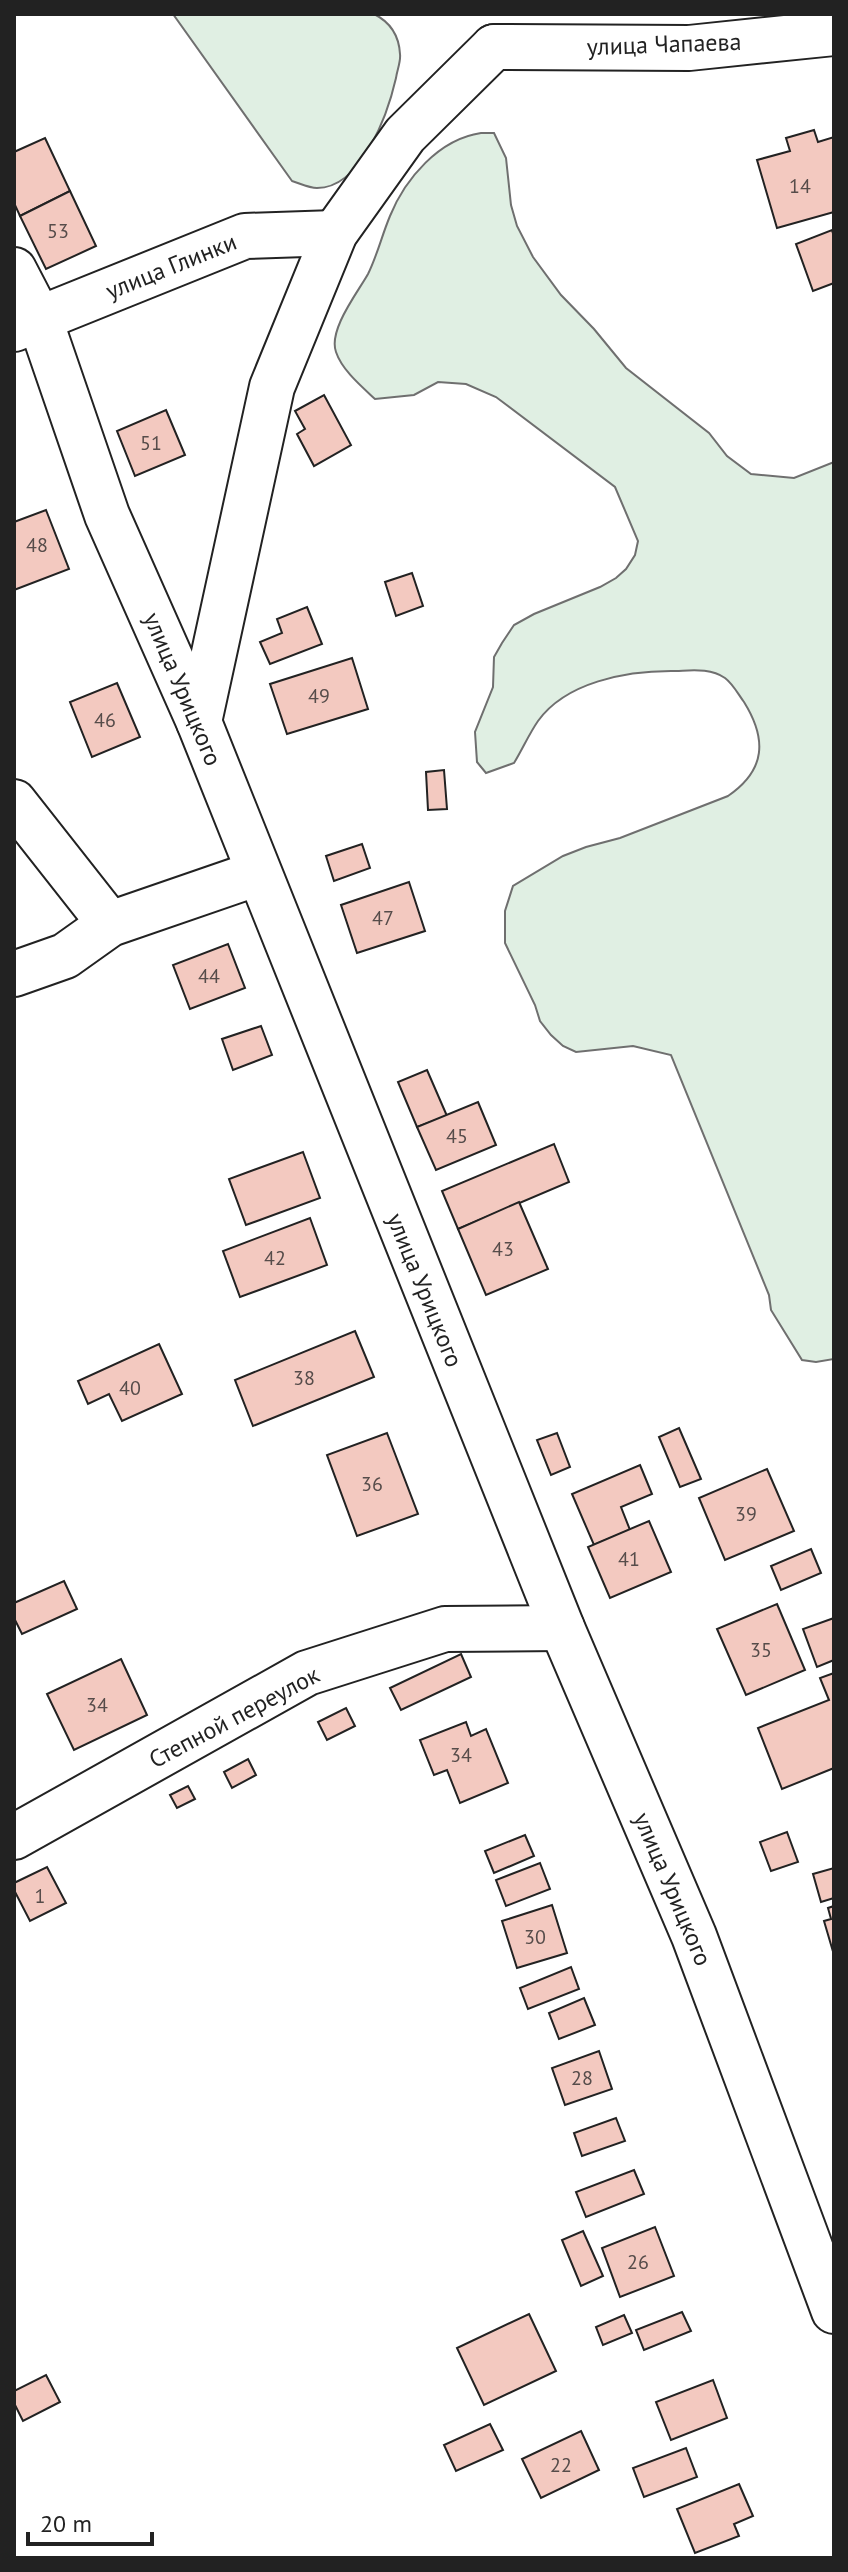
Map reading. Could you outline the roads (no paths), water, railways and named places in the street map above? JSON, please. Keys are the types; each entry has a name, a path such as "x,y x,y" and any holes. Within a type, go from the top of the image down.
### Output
{"street":[{"name":"улица Чапаева","path":"488,31 689,48 834,33"},
{"path":"199,722 272,387 335,233 405,135 488,31"},
{"name":"улица Глинки","path":"27,325 245,236 335,233"},
{"name":"улица Урицкого","path":"14,270 27,325 199,722 562,1628 694,1936 834,2311"},
{"path":"14,802 110,924"},
{"path":"14,974 65,956 110,924 258,873"},
{"name":"Степной переулок","path":"14,1837 307,1673 445,1629 562,1628"}]}
